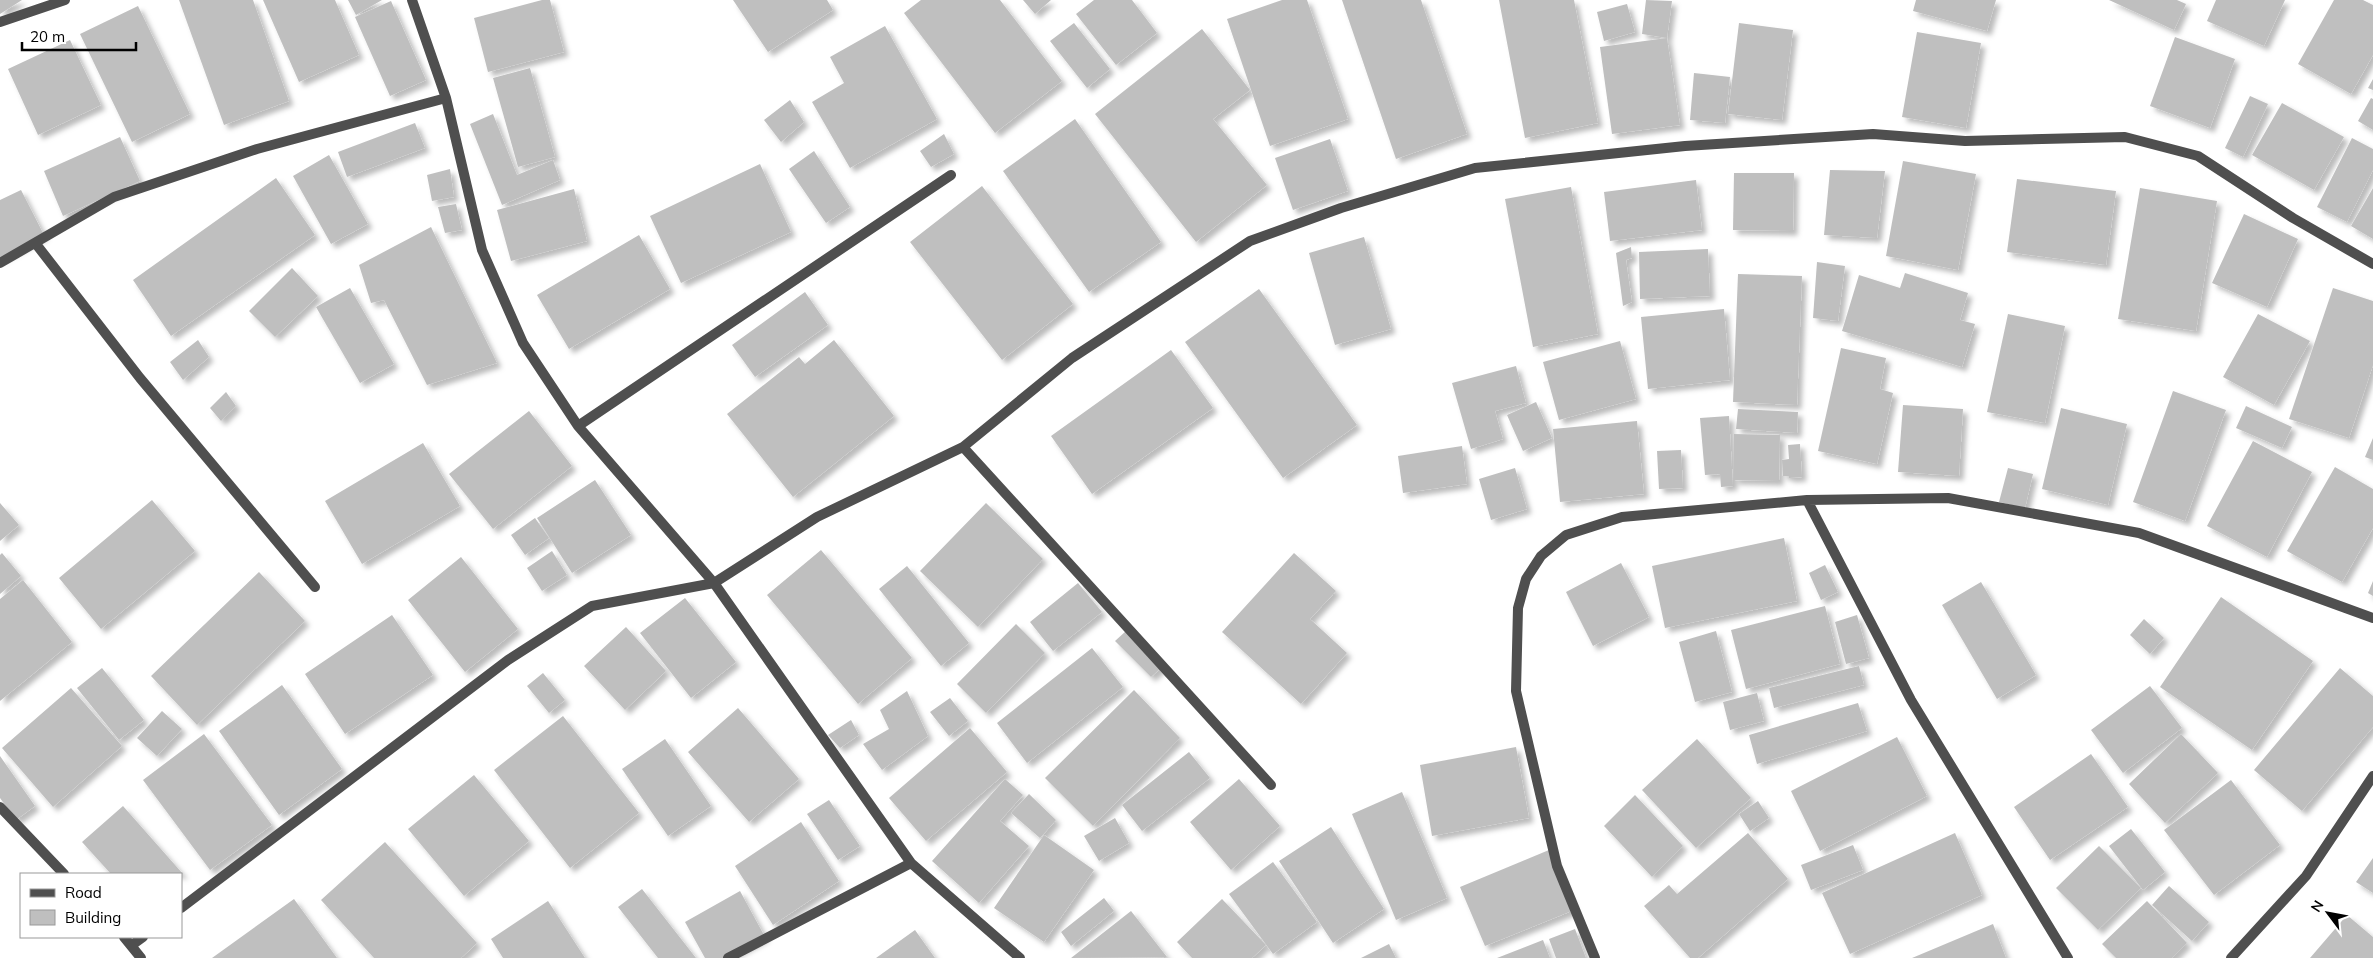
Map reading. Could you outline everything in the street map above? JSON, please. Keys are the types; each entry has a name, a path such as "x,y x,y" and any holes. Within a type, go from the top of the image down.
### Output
{"street":[{"path":"0,22 64,0"},
{"path":"412,0 446,98 482,250 523,343 578,426 714,583 912,863 1020,958"},
{"path":"0,263 36,244 114,197 257,149 446,98"},
{"path":"182,907 508,660 592,606 714,583 817,518 963,448 1072,358 1250,241 1341,208 1475,168 1685,146 1873,134 1965,141 2125,137 2198,156 2293,218 2373,264"},
{"path":"578,426 951,175"},
{"path":"36,244 140,378 315,587"},
{"path":"963,448 1270,785"},
{"path":"1595,958 1558,866 1516,691 1518,608 1526,579 1540,556 1566,535 1622,517 1807,500 1948,498 2139,533 2373,618"},
{"path":"1807,500 1911,700 2068,958"},
{"path":"2231,958 2306,876 2373,776"},
{"path":"0,807 63,873"},
{"path":"728,958 912,863"},
{"path":"125,938 141,958"},
{"path":"132,945 142,938"}],"building":[{"path":"0,0 22,0 0,14"},
{"path":"179,0 253,0 289,101 224,125"},
{"path":"263,0 335,0 359,55 299,82"},
{"path":"348,0 382,0 356,15"},
{"path":"542,0 550,0 564,52 488,72 474,18"},
{"path":"733,0 827,0 833,10 768,52"},
{"path":"921,0 1000,0 1062,81 995,133 904,13"},
{"path":"1023,0 1051,0 1035,14"},
{"path":"1094,0 1132,0 1157,33 1116,65 1076,14"},
{"path":"1282,0 1307,0 1348,119 1270,146 1227,19"},
{"path":"1342,0 1421,0 1467,134 1396,159"},
{"path":"1499,0 1574,0 1598,123 1525,138"},
{"path":"1646,0 1672,1 1667,38 1642,34"},
{"path":"1916,0 1996,0 1987,31 1913,11"},
{"path":"2109,0 2177,0 2186,4 2174,30"},
{"path":"2216,0 2285,0 2264,46 2207,21"},
{"path":"2334,0 2363,0 2373,5 2373,55 2351,94 2298,64"},
{"path":"391,1 426,80 390,96 355,17"},
{"path":"1627,4 1635,32 1604,41 1597,12"},
{"path":"138,6 190,114 132,142 80,34"},
{"path":"1074,23 1110,69 1087,88 1050,41"},
{"path":"1739,23 1793,30 1782,120 1728,114"},
{"path":"885,26 937,119 850,168 812,102 844,83 830,57"},
{"path":"1202,29 1250,90 1213,119 1267,185 1196,242 1095,114"},
{"path":"1917,32 1981,43 1966,128 1902,117"},
{"path":"2175,37 2235,59 2210,128 2150,106"},
{"path":"1667,38 1680,125 1612,134 1600,47"},
{"path":"70,40 101,105 38,135 8,69"},
{"path":"530,68 555,157 518,167 493,78"},
{"path":"1694,73 1730,77 1725,123 1690,120"},
{"path":"2373,79 2373,90 2368,88"},
{"path":"2250,96 2268,104 2243,157 2225,148"},
{"path":"2371,98 2373,99 2373,130 2358,121"},
{"path":"790,100 804,122 781,142 764,120"},
{"path":"2282,103 2344,137 2314,190 2252,155"},
{"path":"493,114 517,175 553,160 560,180 502,205 470,124"},
{"path":"1075,119 1161,242 1089,292 1003,171"},
{"path":"415,123 425,148 347,177 338,152"},
{"path":"944,134 954,154 931,167 920,151"},
{"path":"120,137 140,181 63,216 44,171"},
{"path":"2352,138 2373,149 2373,170 2347,222 2317,207"},
{"path":"1330,139 1348,191 1293,210 1275,158"},
{"path":"814,151 850,207 826,223 789,169"},
{"path":"329,155 368,224 331,244 293,176"},
{"path":"1903,161 1976,174 1958,270 1886,256"},
{"path":"760,164 791,232 681,283 650,216"},
{"path":"450,169 454,197 432,201 427,175"},
{"path":"1830,170 1885,171 1877,238 1824,235"},
{"path":"1734,173 1794,173 1793,231 1733,230"},
{"path":"276,178 315,235 171,336 133,280"},
{"path":"2017,179 2116,191 2106,265 2007,252"},
{"path":"1696,180 1702,230 1610,241 1604,192"},
{"path":"982,186 1073,304 1002,360 910,242"},
{"path":"1571,187 1598,334 1533,347 1505,199"},
{"path":"2140,188 2217,201 2196,331 2118,319"},
{"path":"2373,188 2373,239 2351,226"},
{"path":"574,189 587,241 511,261 497,210"},
{"path":"21,190 44,235 0,258 0,200"},
{"path":"456,204 462,230 445,233 438,207"},
{"path":"2244,214 2298,239 2267,307 2212,283"},
{"path":"431,227 497,363 427,385 384,300 371,303 359,265"},
{"path":"639,235 670,289 569,349 537,295"},
{"path":"1364,237 1391,329 1335,345 1309,253"},
{"path":"1631,247 1632,258 1626,260 1632,302 1623,306 1616,253"},
{"path":"1708,249 1710,296 1640,299 1639,252"},
{"path":"1817,262 1845,266 1838,321 1813,318"},
{"path":"292,268 318,296 275,337 249,311"},
{"path":"1905,273 1968,293 1960,320 1975,324 1962,367 1842,331 1859,275 1900,288"},
{"path":"1738,274 1802,276 1797,405 1733,402"},
{"path":"350,288 394,364 360,383 316,307"},
{"path":"2333,288 2373,301 2373,365 2349,438 2289,419"},
{"path":"1259,289 1357,425 1283,478 1185,342"},
{"path":"805,292 828,325 755,377 732,345"},
{"path":"1724,309 1730,380 1648,389 1641,317"},
{"path":"2008,314 2065,326 2045,423 1987,412"},
{"path":"2258,314 2310,341 2274,405 2223,377"},
{"path":"198,340 209,357 183,380 170,362"},
{"path":"834,340 894,416 793,497 727,414 799,357 805,364"},
{"path":"1620,341 1636,399 1559,420 1543,362"},
{"path":"1841,348 1886,358 1880,389 1893,393 1877,464 1818,451"},
{"path":"1171,350 1213,408 1092,494 1051,436"},
{"path":"1516,366 1526,403 1495,411 1503,439 1471,449 1452,383"},
{"path":"2173,391 2226,410 2185,521 2133,502"},
{"path":"226,392 236,406 221,421 210,408"},
{"path":"1536,402 1552,438 1523,451 1507,415"},
{"path":"1903,405 1963,409 1959,476 1898,472"},
{"path":"2246,406 2292,427 2282,448 2236,428"},
{"path":"2061,408 2127,424 2108,505 2042,489"},
{"path":"1738,409 1798,412 1797,433 1736,429"},
{"path":"529,411 572,466 493,529 449,474"},
{"path":"1729,416 1733,486 1721,487 1720,474 1705,475 1700,418"},
{"path":"1637,421 1644,494 1560,502 1553,429"},
{"path":"1734,434 1780,435 1779,481 1734,480"},
{"path":"2373,438 2373,460 2365,457"},
{"path":"2253,441 2312,472 2267,557 2207,526"},
{"path":"423,443 460,506 362,564 325,501"},
{"path":"1800,444 1802,477 1789,478 1789,476 1783,476 1782,460 1789,459 1788,445"},
{"path":"1462,446 1467,484 1403,493 1398,456"},
{"path":"1681,450 1683,488 1659,489 1657,451"},
{"path":"2335,467 2373,489 2373,528 2342,582 2287,551"},
{"path":"1515,468 1527,509 1491,520 1479,479"},
{"path":"2008,468 2033,474 2025,508 1999,502"},
{"path":"595,480 631,535 572,573 537,518"},
{"path":"152,500 195,551 101,629 59,578"},
{"path":"0,503 19,525 0,541"},
{"path":"986,503 1043,559 978,627 920,571"},
{"path":"535,518 549,538 525,555 511,535"},
{"path":"1784,538 1797,601 1665,628 1652,566"},
{"path":"821,550 912,658 858,704 767,595"},
{"path":"552,551 567,575 542,591 527,568"},
{"path":"2,553 21,576 0,594 0,555"},
{"path":"1294,553 1336,591 1310,619 1347,653 1301,704 1222,632"},
{"path":"461,557 518,629 465,672 408,600"},
{"path":"1621,563 1649,617 1593,646 1566,592"},
{"path":"1825,565 1838,592 1821,600 1809,573"},
{"path":"907,566 969,643 941,666 879,589"},
{"path":"259,572 305,621 197,725 151,676"},
{"path":"23,580 72,642 0,701 0,599"},
{"path":"2373,581 2373,596 2368,593"},
{"path":"1981,582 2036,675 1997,699 1942,605"},
{"path":"1078,583 1102,612 1053,651 1030,622"},
{"path":"2221,597 2313,661 2252,750 2160,687"},
{"path":"685,598 736,662 691,698 640,633"},
{"path":"1825,606 1840,664 1746,689 1731,630"},
{"path":"392,615 433,675 345,734 305,674"},
{"path":"1857,615 1869,658 1846,664 1835,622"},
{"path":"2144,619 2164,638 2150,654 2130,635"},
{"path":"1016,624 1045,653 986,713 957,684"},
{"path":"626,627 666,671 625,710 584,666"},
{"path":"1126,631 1163,666 1151,677 1115,641"},
{"path":"1716,631 1732,692 1695,702 1679,642"},
{"path":"1092,648 1123,687 1027,763 997,723"},
{"path":"1859,666 1864,685 1774,708 1769,688"},
{"path":"102,668 144,720 119,740 77,688"},
{"path":"2340,668 2373,696 2373,727 2302,811 2254,770"},
{"path":"543,673 565,700 549,713 527,686"},
{"path":"282,685 342,769 279,815 219,731"},
{"path":"2150,686 2182,728 2123,773 2091,730"},
{"path":"71,688 122,746 53,807 2,748"},
{"path":"1134,690 1180,738 1093,826 1045,778"},
{"path":"907,691 928,736 882,770 863,744 889,729 880,710"},
{"path":"1757,693 1764,721 1730,730 1723,702"},
{"path":"950,698 968,721 949,736 930,712"},
{"path":"1858,703 1867,731 1757,764 1749,735"},
{"path":"738,708 799,779 749,822 688,752"},
{"path":"162,711 182,729 157,756 137,738"},
{"path":"563,716 639,813 570,868 494,770"},
{"path":"851,720 859,735 840,748 828,735"},
{"path":"970,728 1007,772 926,841 889,798"},
{"path":"204,734 272,825 210,870 143,780"},
{"path":"2181,734 2218,773 2165,823 2129,784"},
{"path":"1897,737 1927,796 1820,851 1791,791"},
{"path":"665,739 711,806 668,836 622,769"},
{"path":"1697,739 1751,798 1696,848 1642,790"},
{"path":"1516,747 1529,818 1432,836 1420,765"},
{"path":"1189,752 1210,778 1142,831 1122,805"},
{"path":"2091,754 2128,807 2050,860 2014,807"},
{"path":"0,756 35,806 16,820 0,798"},
{"path":"474,775 529,841 464,896 408,829"},
{"path":"1005,779 1023,795 1000,821 1029,846 979,903 932,861"},
{"path":"1239,779 1280,826 1231,870 1190,822"},
{"path":"2231,780 2280,845 2214,895 2164,830"},
{"path":"1402,792 1447,898 1396,920 1352,814"},
{"path":"1029,794 1056,820 1040,838 1011,813"},
{"path":"1635,795 1683,846 1652,877 1604,826"},
{"path":"829,800 860,846 838,860 807,814"},
{"path":"1758,801 1769,818 1750,831 1739,814"},
{"path":"123,806 183,874 110,873 82,842"},
{"path":"1115,818 1129,843 1099,861 1084,836"},
{"path":"801,822 839,881 773,925 735,866"},
{"path":"1331,827 1384,909 1333,943 1279,861"},
{"path":"2131,829 2165,872 2143,890 2109,846"},
{"path":"1748,833 1788,879 1698,958 1690,958 1644,906 1669,885 1677,894"},
{"path":"1955,833 1982,895 1850,954 1822,893"},
{"path":"1044,835 1094,870 1044,942 994,908"},
{"path":"385,842 477,943 461,958 374,958 321,900"},
{"path":"1853,845 1863,870 1811,890 1801,865"},
{"path":"2099,846 2141,888 2098,930 2056,888"},
{"path":"1549,850 1574,910 1485,946 1460,887"},
{"path":"2373,858 2373,893 2356,882"},
{"path":"1273,862 1317,922 1273,954 1229,894"},
{"path":"2169,886 2209,922 2192,941 2152,905"},
{"path":"642,889 696,958 658,958 618,907"},
{"path":"740,891 765,937 727,958 705,958 685,922"},
{"path":"1104,898 1114,911 1071,946 1061,932"},
{"path":"294,899 337,958 212,958"},
{"path":"1222,899 1266,945 1252,958 1192,958 1177,942"},
{"path":"548,901 585,958 503,958 491,939"},
{"path":"2147,901 2187,943 2172,958 2116,958 2102,944"},
{"path":"1131,911 1167,957 1071,958"},
{"path":"2347,915 2373,937 2373,958 2310,958"},
{"path":"1993,924 2006,958 1912,958"},
{"path":"1575,929 1586,958 1556,958 1549,939"},
{"path":"915,930 935,958 876,958"},
{"path":"1543,940 1550,958 1497,958"},
{"path":"1389,944 1396,958 1361,958"}]}
